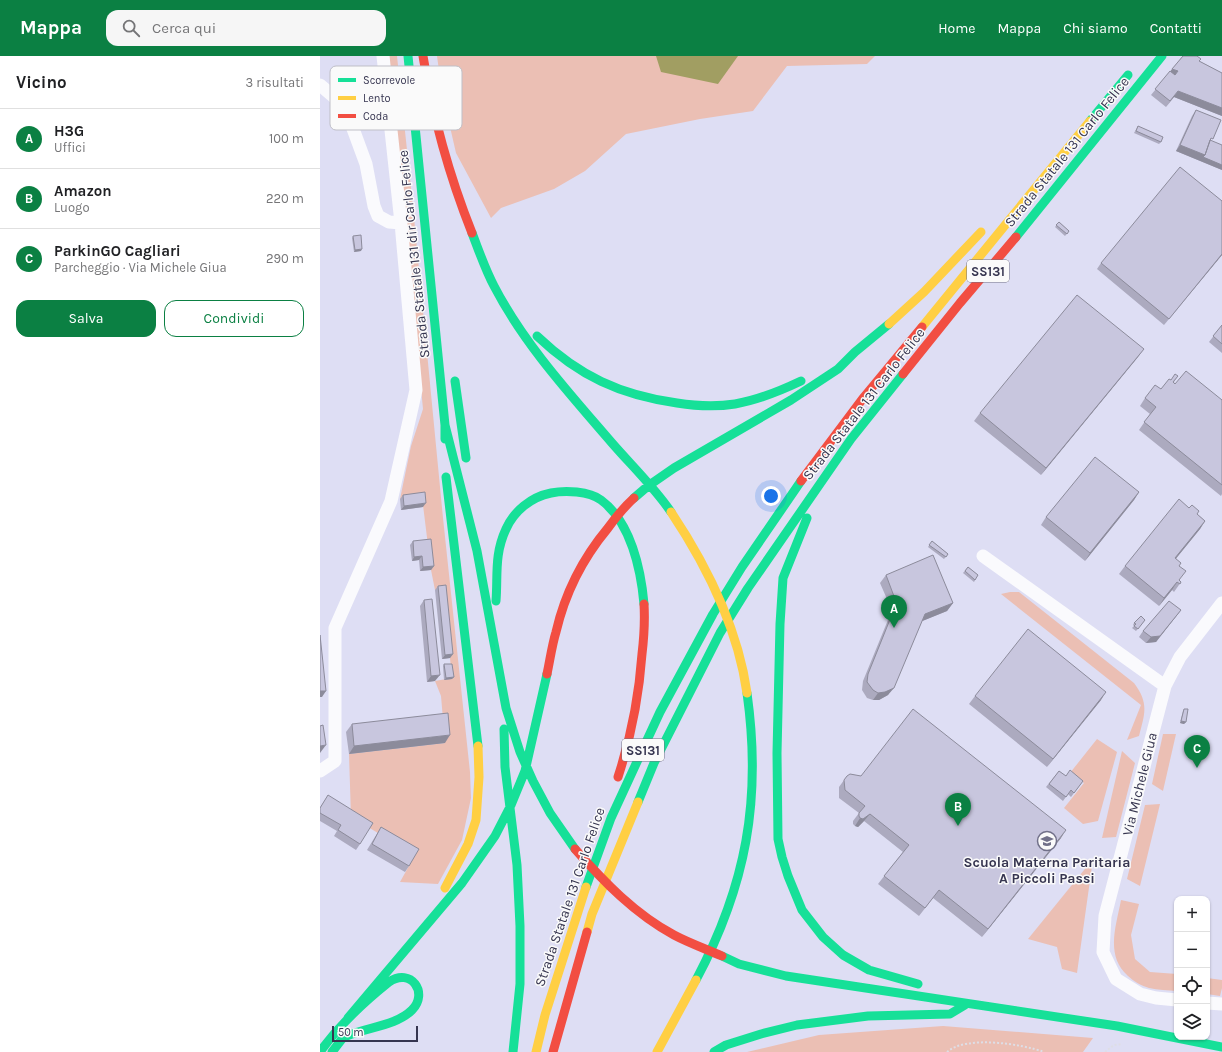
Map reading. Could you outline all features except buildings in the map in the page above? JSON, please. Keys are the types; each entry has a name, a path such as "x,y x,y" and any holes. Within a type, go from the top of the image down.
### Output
{"main road":[{"name":"Strada Statale 131 dir Carlo Felice","path":"408,56 409,66"},
{"path":"418,56 419,66"},
{"path":"422,56 424,66"},
{"name":"Strada Statale 131 Carlo Felice","path":"553,1052 592,914 654,762 694,681 720,633 748,588 851,439 960,303 1016,238 1162,56"},
{"name":"Strada Statale 131 Carlo Felice","path":"536,1052 545,1015 581,902 611,818 660,712 713,614 807,471 859,403 1132,69"},
{"name":"Strada Statale 131 dir Carlo Felice","path":"415,130 445,425"},
{"path":"425,130 428,158"},
{"path":"438,130 457,195 485,269 497,293 521,332 556,377 665,505 697,553 724,612 739,656 748,704 753,752 752,800 745,844 734,891 721,928 657,1052"},
{"path":"999,217 1030,194"},
{"path":"320,1052 462,883 495,836 511,805 525,771 538,718 556,630 572,584 584,561 598,540 625,506 648,486 674,468 791,400 838,369 855,352 878,334 924,292 986,226"},
{"path":"989,282 1016,238"},
{"path":"475,242 489,262 515,310 541,341 582,372 624,392 659,402 696,406 740,403 781,390 800,382 855,352"},
{"path":"454,374 468,468"},
{"path":"445,425 477,551 506,708 520,752 532,781 550,813 570,843 600,878 633,908 674,935 738,964 786,976 1117,1026 1222,1046"},
{"path":"406,948 440,898 468,844 476,820 479,778 477,734 446,472 445,425"},
{"path":"844,466 813,508 803,526 783,578 777,730 778,839 788,876 802,910 823,937 843,955 869,970 925,986"},
{"path":"471,491 477,551"},
{"path":"493,638 497,592 496,573 499,551 506,530 514,515 533,498 545,494 574,492 590,495 601,500 622,525 631,542 639,571 645,608 642,662 633,725 625,757 613,790 611,818"},
{"path":"502,685 506,767 517,865 520,926 520,984 513,1052"},
{"path":"332,1052 342,1039 347,1036 408,1014 419,1000 416,984 407,977 395,978 348,1018"},
{"path":"940,990 968,1003"},
{"path":"714,1052 726,1045 797,1025 868,1016 950,1014 968,1003"}],"street":[{"path":"383,56 384,66"},
{"path":"320,85 330,94"},
{"path":"353,130 366,164 374,206 378,216 389,222 401,223"},
{"path":"320,771 335,760 335,628 391,501 416,390 391,130"},
{"path":"983,556 1165,686"},
{"name":"Via Michele Giua","path":"1174,1000 1156,998 1140,994 1116,979 1102,947 1105,916 1165,686 1180,657 1222,603"},
{"path":"1210,1003 1222,1004"}],"path":[{"path":"947,1052 965,1044 978,1042 1030,1047 1044,1052"},
{"path":"1105,1052 1114,1045 1122,1044"}],"shaded area":[{"path":"389,56 397,56 398,66 390,66"},
{"path":"437,56 875,56 867,64 787,66 753,111 700,119 626,134 585,171 554,189 501,208 491,218 456,153 451,130 462,130 462,66 438,66"},
{"path":"656,56 738,56 718,84 661,72"},
{"path":"396,130 405,130 443,518 470,772 471,798 462,840 438,884 400,882 415,855 351,817 349,754 445,743 441,696 435,681 452,678 443,589 435,590 422,497 400,499 411,446 423,409"},
{"path":"1019,592 1134,683 1144,702 1143,721 1139,736 1127,740 1141,705 1001,594"},
{"path":"1163,734 1176,734 1163,791 1152,784"},
{"path":"1097,739 1117,752 1098,821 1083,824 1064,808 1084,783 1070,773"},
{"path":"1122,751 1135,763 1116,837 1102,838"},
{"path":"1160,804 1140,886 1127,879 1145,805"},
{"path":"1093,859 1077,973 1062,969 1057,947 1028,939"},
{"path":"1121,900 1139,904 1131,935 1135,959 1150,972 1174,974 1174,991 1152,989 1143,986 1130,978 1121,968 1116,959 1114,950 1115,930"},
{"path":"1210,978 1222,980 1220,996 1210,994"},
{"path":"943,1026 1093,1038 1083,1052 747,1052 819,1035"}],"traffic: fast":[{"path":"408,56 409,66"},
{"path":"1016,237 1162,56"},
{"path":"1090,121 1128,75"},
{"path":"415,130 445,425 445,439"},
{"path":"472,233 494,286 519,328 533,348 548,368 650,485 671,512"},
{"path":"634,498 674,468 791,400 838,369 855,352 889,324"},
{"path":"537,336 569,362 601,382 637,395 677,403 706,406 735,404 769,395 801,381"},
{"path":"638,802 654,763 720,633 748,588 851,439 903,374"},
{"path":"455,381 466,458"},
{"path":"445,425 477,551 506,708 520,752 533,781 550,813 575,849"},
{"path":"446,477 478,746"},
{"path":"586,887 611,818 660,712 713,614 742,567 801,481"},
{"path":"496,601 498,556 502,538 509,522 518,511 530,501 551,493 570,492 584,493 596,497 611,509 620,521 633,548 643,591 644,604"},
{"path":"807,518 783,578 780,624 777,753 778,839 782,857 802,910 823,937 843,955 869,970 918,984"},
{"path":"348,1018 462,883 495,836 511,805 525,771 547,674"},
{"path":"696,980 727,911 738,876 746,841 751,806 752,770 751,732 747,693"},
{"path":"504,729 505,767 517,865 520,926 520,984 513,1052"},
{"path":"722,956 739,964 786,976 1117,1026 1222,1047"},
{"path":"320,1052 335,1032 352,1014 389,982 397,978 404,978 415,984 419,996 417,1003 412,1010 398,1020 347,1036 342,1039 332,1052"},
{"path":"714,1052 726,1045 797,1025 868,1016 950,1014 965,1005"}],"traffic: slow":[{"path":"922,327 1090,121"},
{"path":"889,324 924,292 981,232"},
{"path":"671,512 697,554 719,599 736,645 743,669 747,693"},
{"path":"445,888 468,844 476,820 479,777 478,746"},
{"path":"587,932 592,914 638,802"},
{"path":"536,1052 545,1015 586,887"},
{"path":"657,1052 696,980"}],"traffic: jam":[{"path":"423,56 425,66"},
{"path":"439,130 456,190 472,233"},
{"path":"903,374 960,303 1016,237"},
{"path":"801,481 864,397 922,327"},
{"path":"547,674 553,642 564,604 576,577 599,539 620,512 634,498"},
{"path":"618,777 631,732 637,701 641,670 644,604"},
{"path":"575,849 609,885 646,917 680,938 722,956"},
{"path":"553,1052 587,932"}],"place":[{"name":"H3G","path":"894,628"},
{"name":"ParkinGO Cagliari","path":"1197,768"},
{"name":"Amazon","path":"958,826"},
{"name":"Scuola Materna Paritaria A Piccoli Passi","path":"1047,841"}]}
